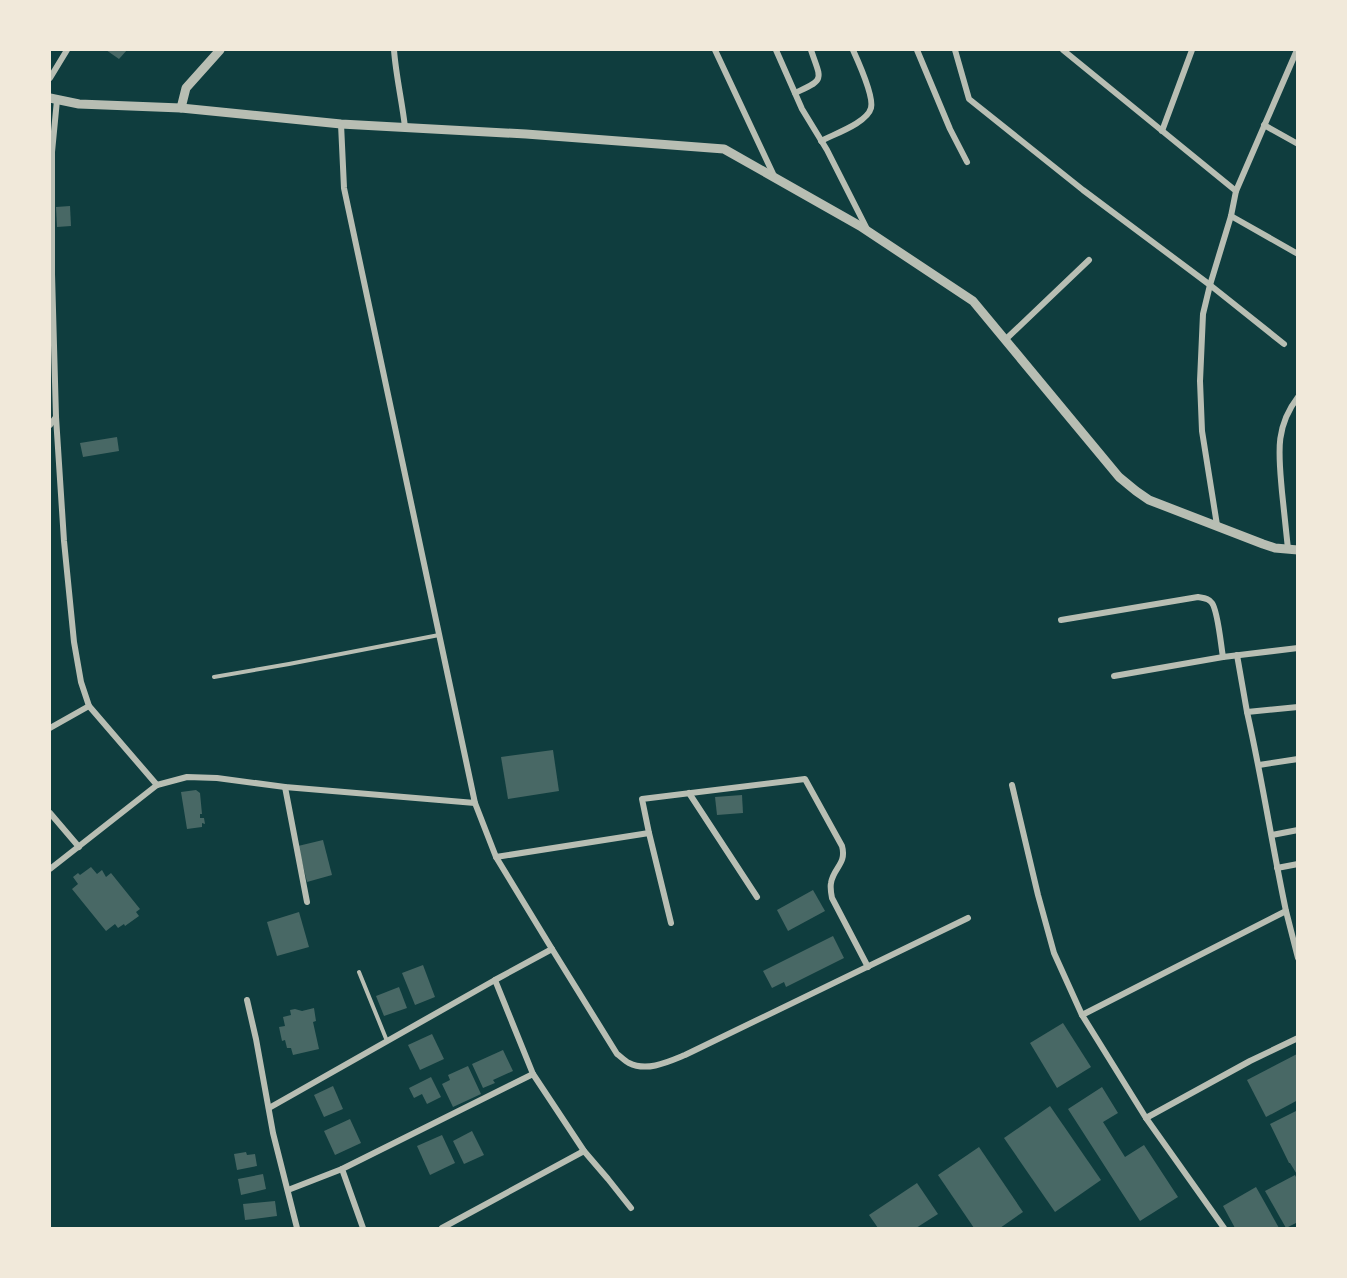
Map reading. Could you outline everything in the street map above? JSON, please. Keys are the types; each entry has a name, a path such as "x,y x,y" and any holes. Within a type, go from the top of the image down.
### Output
{"street":[{"path":"50,78 67,50"},
{"path":"180,108 186,88 220,50"},
{"path":"393,50 405,128"},
{"path":"715,50 776,178"},
{"path":"776,50 802,109 868,232"},
{"path":"795,93 819,81 820,76 812,50"},
{"path":"821,141 858,123 872,107 871,97 854,50"},
{"path":"917,50 950,129 967,162"},
{"path":"955,50 969,99 1083,190 1210,285 1284,344"},
{"path":"1063,50 1236,191"},
{"path":"1162,131 1192,50"},
{"path":"1217,525 1202,431 1200,381 1203,314 1236,191 1297,50"},
{"path":"157,785 88,706 74,642 64,541 56,417 52,274 53,99 80,104 180,108 341,124 724,148 868,232 973,301 1119,477 1136,491 1149,500 1275,548 1293,549 1278,451 1287,412 1298,397"},
{"path":"341,124 344,188 476,803 496,857 617,1054 629,1063 644,1066 662,1065 968,918"},
{"path":"1264,125 1298,144"},
{"path":"1231,216 1298,254"},
{"path":"1005,340 1089,260"},
{"path":"50,425 56,417"},
{"path":"1061,620 1198,597 1207,598 1212,603 1215,612 1223,657"},
{"path":"1114,676 1223,657 1298,648"},
{"path":"1238,656 1277,868 1298,958"},
{"path":"50,728 88,706"},
{"path":"1247,712 1298,707"},
{"path":"1259,765 1298,759"},
{"path":"50,869 157,785 187,777 476,803"},
{"path":"670,923 642,799 805,779 842,846 843,858 831,881 830,889 832,898 868,968"},
{"path":"1012,785 1054,953 1082,1015 1146,1118 1224,1228"},
{"path":"285,787 307,902"},
{"path":"689,793 757,897"},
{"path":"50,813 79,847"},
{"path":"1272,835 1298,830"},
{"path":"496,857 649,833"},
{"path":"1277,868 1298,864"},
{"path":"1082,1015 1286,911"},
{"path":"269,1108 552,949"},
{"path":"495,980 532,1074 584,1151 632,1208"},
{"path":"247,1000 273,1133 297,1228"},
{"path":"1146,1118 1250,1061 1298,1038"},
{"path":"288,1190 342,1169 532,1074"},
{"path":"442,1228 584,1151"},
{"path":"342,1169 363,1228"}],"lane":[{"path":"214,677 439,635"},
{"path":"359,972 387,1041"}],"building":[{"path":"106,50 127,50 119,59"},
{"path":"70,206 71,226 57,227 56,207"},
{"path":"117,437 119,451 83,457 80,443"},
{"path":"553,750 559,791 508,799 501,757"},
{"path":"196,790 200,793 202,814 200,818 204,818 205,824 202,823 202,827 187,829 181,792"},
{"path":"742,795 743,813 717,815 715,797"},
{"path":"323,840 332,875 307,882 298,846"},
{"path":"91,867 97,874 102,870 106,877 111,873 140,909 136,912 139,916 125,926 124,924 118,928 115,924 106,931 72,889 78,884 73,877"},
{"path":"813,890 825,911 788,931 777,910"},
{"path":"299,912 309,947 277,956 267,922"},
{"path":"833,936 844,958 786,987 784,982 772,988 763,971"},
{"path":"423,965 435,997 415,1005 402,973"},
{"path":"399,987 407,1008 384,1016 376,996"},
{"path":"314,1008 316,1021 313,1022 319,1049 293,1055 291,1048 287,1048 285,1040 282,1041 279,1027 285,1026 283,1017 291,1015 290,1010 302,1011"},
{"path":"1063,1023 1091,1067 1057,1088 1030,1043"},
{"path":"432,1034 444,1059 420,1070 408,1045"},
{"path":"503,1050 513,1071 493,1080 495,1083 483,1088 472,1064"},
{"path":"1297,1054 1298,1100 1266,1117 1247,1080"},
{"path":"468,1066 481,1094 453,1107 442,1084 450,1080 448,1075"},
{"path":"431,1077 441,1097 427,1104 422,1094 414,1098 409,1088"},
{"path":"333,1086 343,1109 324,1117 314,1095"},
{"path":"1102,1087 1118,1113 1103,1122 1125,1157 1144,1145 1178,1197 1140,1221 1068,1109"},
{"path":"1050,1106 1101,1180 1055,1212 1004,1138"},
{"path":"1298,1110 1298,1176 1270,1124"},
{"path":"350,1119 361,1143 335,1155 324,1131"},
{"path":"472,1131 484,1155 464,1164 453,1141"},
{"path":"442,1135 455,1163 430,1175 417,1146"},
{"path":"979,1147 1023,1212 1000,1228 974,1228 938,1175"},
{"path":"246,1152 247,1155 255,1154 257,1166 237,1170 234,1154"},
{"path":"263,1174 266,1189 241,1195 238,1179"},
{"path":"1295,1175 1298,1181 1298,1222 1286,1228 1265,1191"},
{"path":"917,1183 938,1214 916,1228 878,1228 869,1215"},
{"path":"1256,1187 1279,1228 1235,1228 1223,1206"},
{"path":"275,1201 277,1216 245,1220 243,1204"}]}
